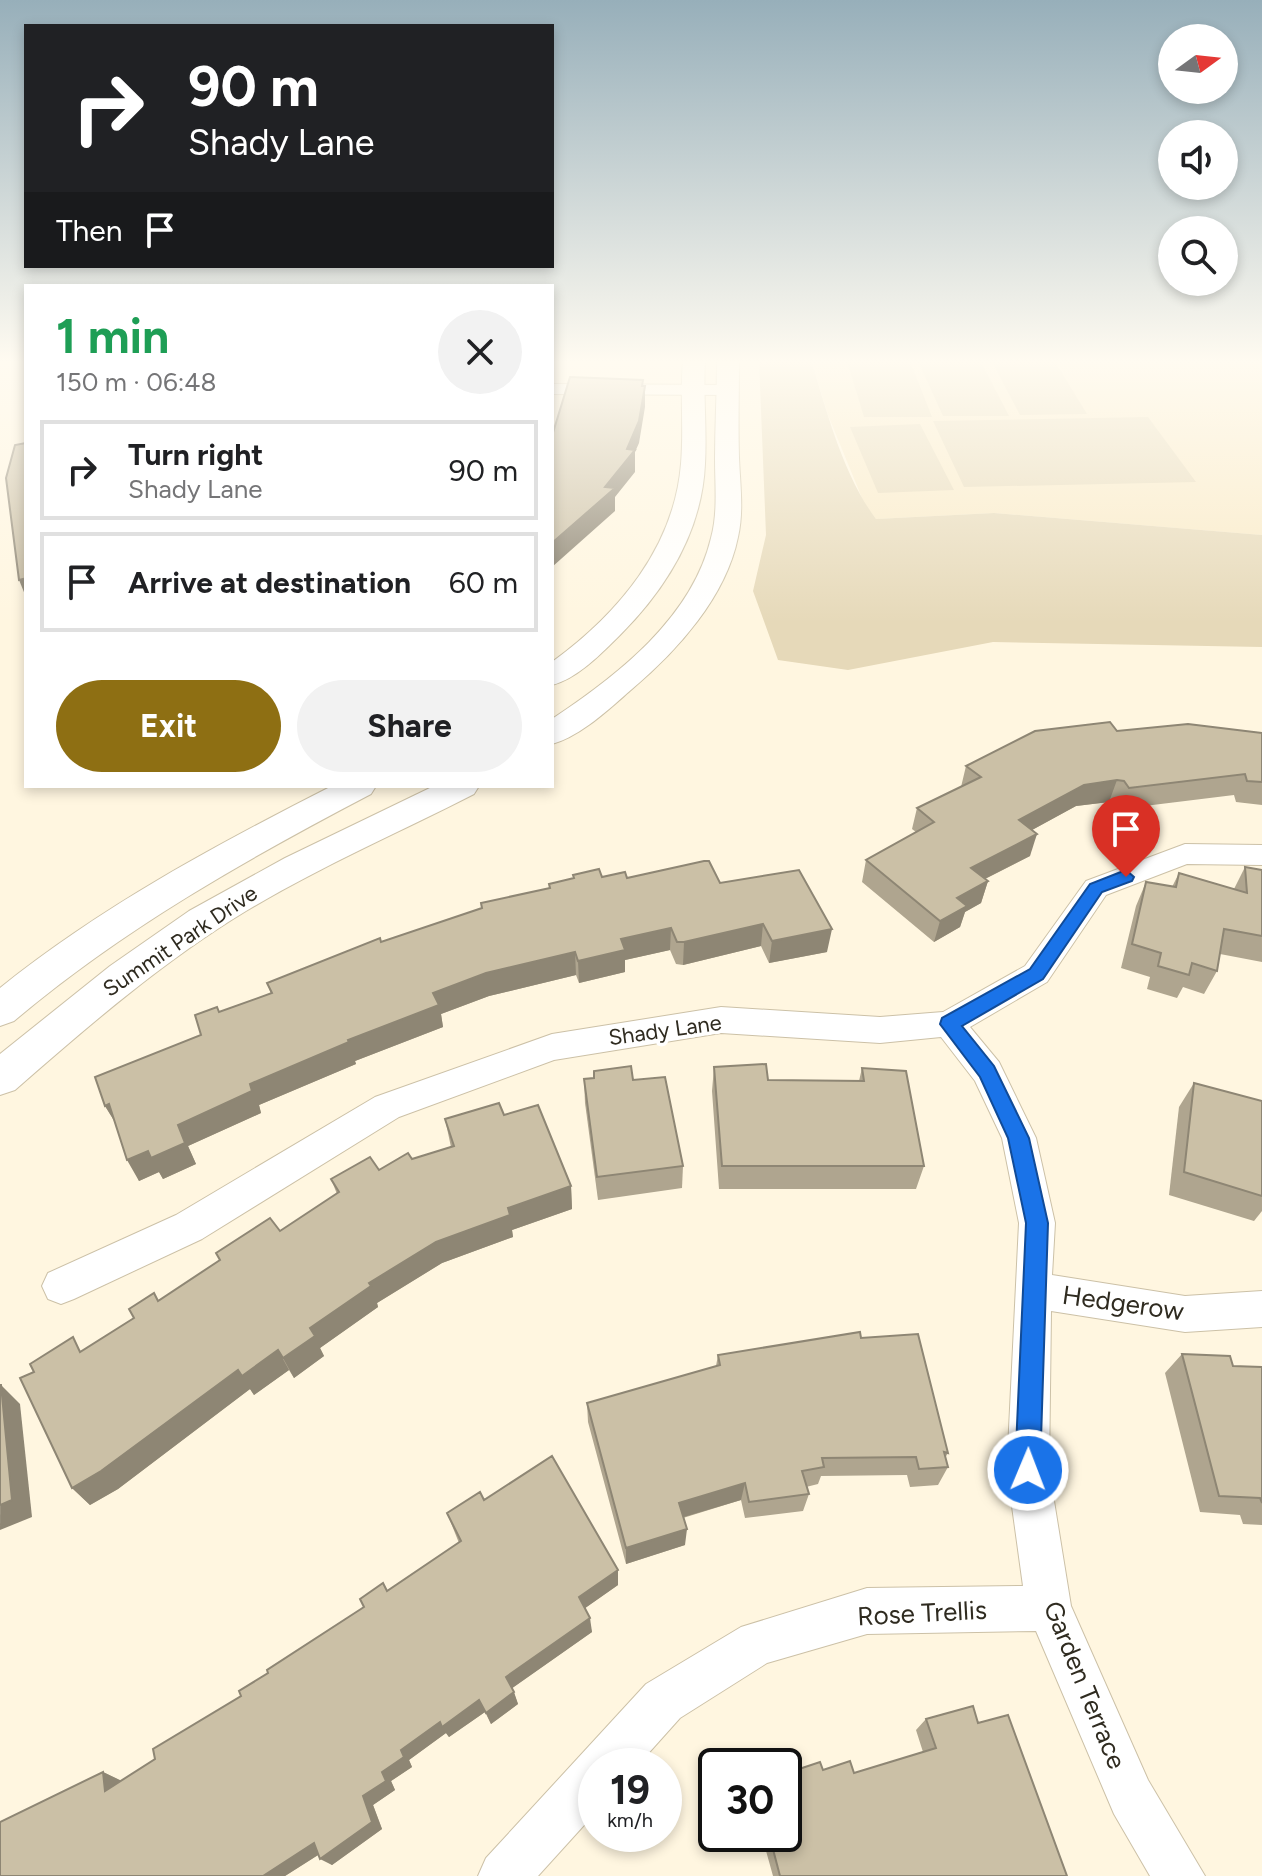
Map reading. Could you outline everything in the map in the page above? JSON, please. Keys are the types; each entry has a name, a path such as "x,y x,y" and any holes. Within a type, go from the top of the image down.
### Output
{"street":[{"path":"554,675 575,661 645,593 682,525 692,476 692,448"},
{"path":"554,733 628,679 668,638 697,596 722,548 731,497 727,448"},
{"name":"Summit Park Drive","path":"0,1010 46,970 223,856 355,788"},
{"name":"Summit Park Drive","path":"0,1078 123,978 201,921 266,883 458,788"},
{"name":"Shady Lane","path":"61,1286 189,1227 387,1107 552,1047 721,1020 880,1030 949,1024 1036,974 1096,888 1185,854 1262,855"},
{"name":"Garden Terrace","path":"949,1024 987,1072 1019,1138 1037,1223 1032,1290 1028,1470 1049,1608 1131,1797 1179,1876"},
{"name":"Hedgerow","path":"1032,1290 1185,1314 1262,1309"},
{"name":"Rose Trellis","path":"620,1748 663,1701 757,1643 867,1611 1049,1608"},
{"path":"504,1876 578,1795"}],"shaded area":[{"path":"763,448 839,448 854,483 876,519 994,513 1262,535 1262,647 993,642 848,670 778,660 753,591 766,535"},
{"path":"841,448 1262,448 1262,535 994,513 876,519 864,503"},
{"path":"859,448 932,448 954,490 878,493"},
{"path":"945,448 1171,448 1196,482 964,487"}],"building":[{"path":"14,448 24,448 24,588 23,579 19,580 6,478"},
{"path":"554,448 635,450 605,487 615,488 554,541"},
{"path":"1110,722 1117,731 1188,724 1262,733 1262,782 1247,781 1245,774 1129,788 1124,781 1117,780 1084,785 1019,820 1037,834 971,868 988,881 957,898 967,906 940,921 866,860 934,822 917,808 981,777 966,766 1035,731"},
{"path":"709,861 720,883 799,870 832,929 772,941 763,924 677,942 671,928 621,939 625,950 578,961 575,952 486,973 433,993 439,1005 348,1040 250,1084 252,1091 178,1125 185,1143 151,1158 148,1151 127,1160 109,1104 105,1106 95,1077 201,1035 195,1015 217,1007 219,1012 272,993 267,983 380,938 381,942 482,908 481,903 550,888 549,884 574,878 573,875 599,869 602,877 625,872 627,878"},
{"path":"1245,867 1262,870 1262,936 1224,929 1217,971 1192,963 1189,975 1158,966 1161,953 1132,944 1146,882 1176,887 1179,873 1247,893"},
{"path":"766,1064 768,1080 864,1081 862,1068 906,1071 924,1166 722,1166 714,1067"},
{"path":"631,1066 633,1080 665,1077 683,1166 597,1177 584,1079 594,1078 594,1071"},
{"path":"1194,1083 1262,1101 1262,1196 1184,1172"},
{"path":"499,1103 504,1115 538,1105 571,1186 508,1208 510,1215 436,1242 369,1283 371,1286 310,1328 315,1336 283,1358 278,1350 242,1376 238,1370 101,1471 72,1488 20,1378 34,1372 30,1364 73,1337 80,1352 134,1318 129,1309 154,1293 158,1301 220,1260 216,1253 270,1218 280,1231 339,1192 331,1179 370,1157 379,1170 408,1153 412,1159 454,1146 445,1119"},
{"path":"860,1332 861,1338 918,1334 948,1453 944,1452 948,1467 919,1469 916,1457 822,1458 824,1467 802,1471 809,1494 749,1502 745,1483 679,1503 687,1529 626,1548 587,1403 720,1365 718,1355"},
{"path":"1182,1354 1230,1356 1233,1366 1262,1367 1262,1503 1260,1498 1219,1496"},
{"path":"0,1385 12,1500 0,1505"},
{"path":"552,1456 618,1570 579,1597 590,1618 506,1677 514,1692 486,1713 479,1700 442,1727 440,1722 401,1750 404,1757 382,1772 386,1781 363,1796 372,1822 320,1859 314,1843 263,1876 0,1876 0,1822 103,1772 105,1791 155,1759 153,1749 241,1696 239,1691 268,1673 267,1670 364,1607 360,1599 383,1583 387,1591 461,1541 447,1513 480,1492 484,1500"},
{"path":"973,1706 978,1723 1008,1715 1067,1876 780,1876 774,1852 802,1852 802,1768 820,1762 823,1770 850,1761 854,1773 936,1748 926,1719"}],"route":[{"path":"1028,1470 1032,1290 1037,1223 1019,1138 987,1072 949,1024 1036,974 1096,888 1126,877"}]}
